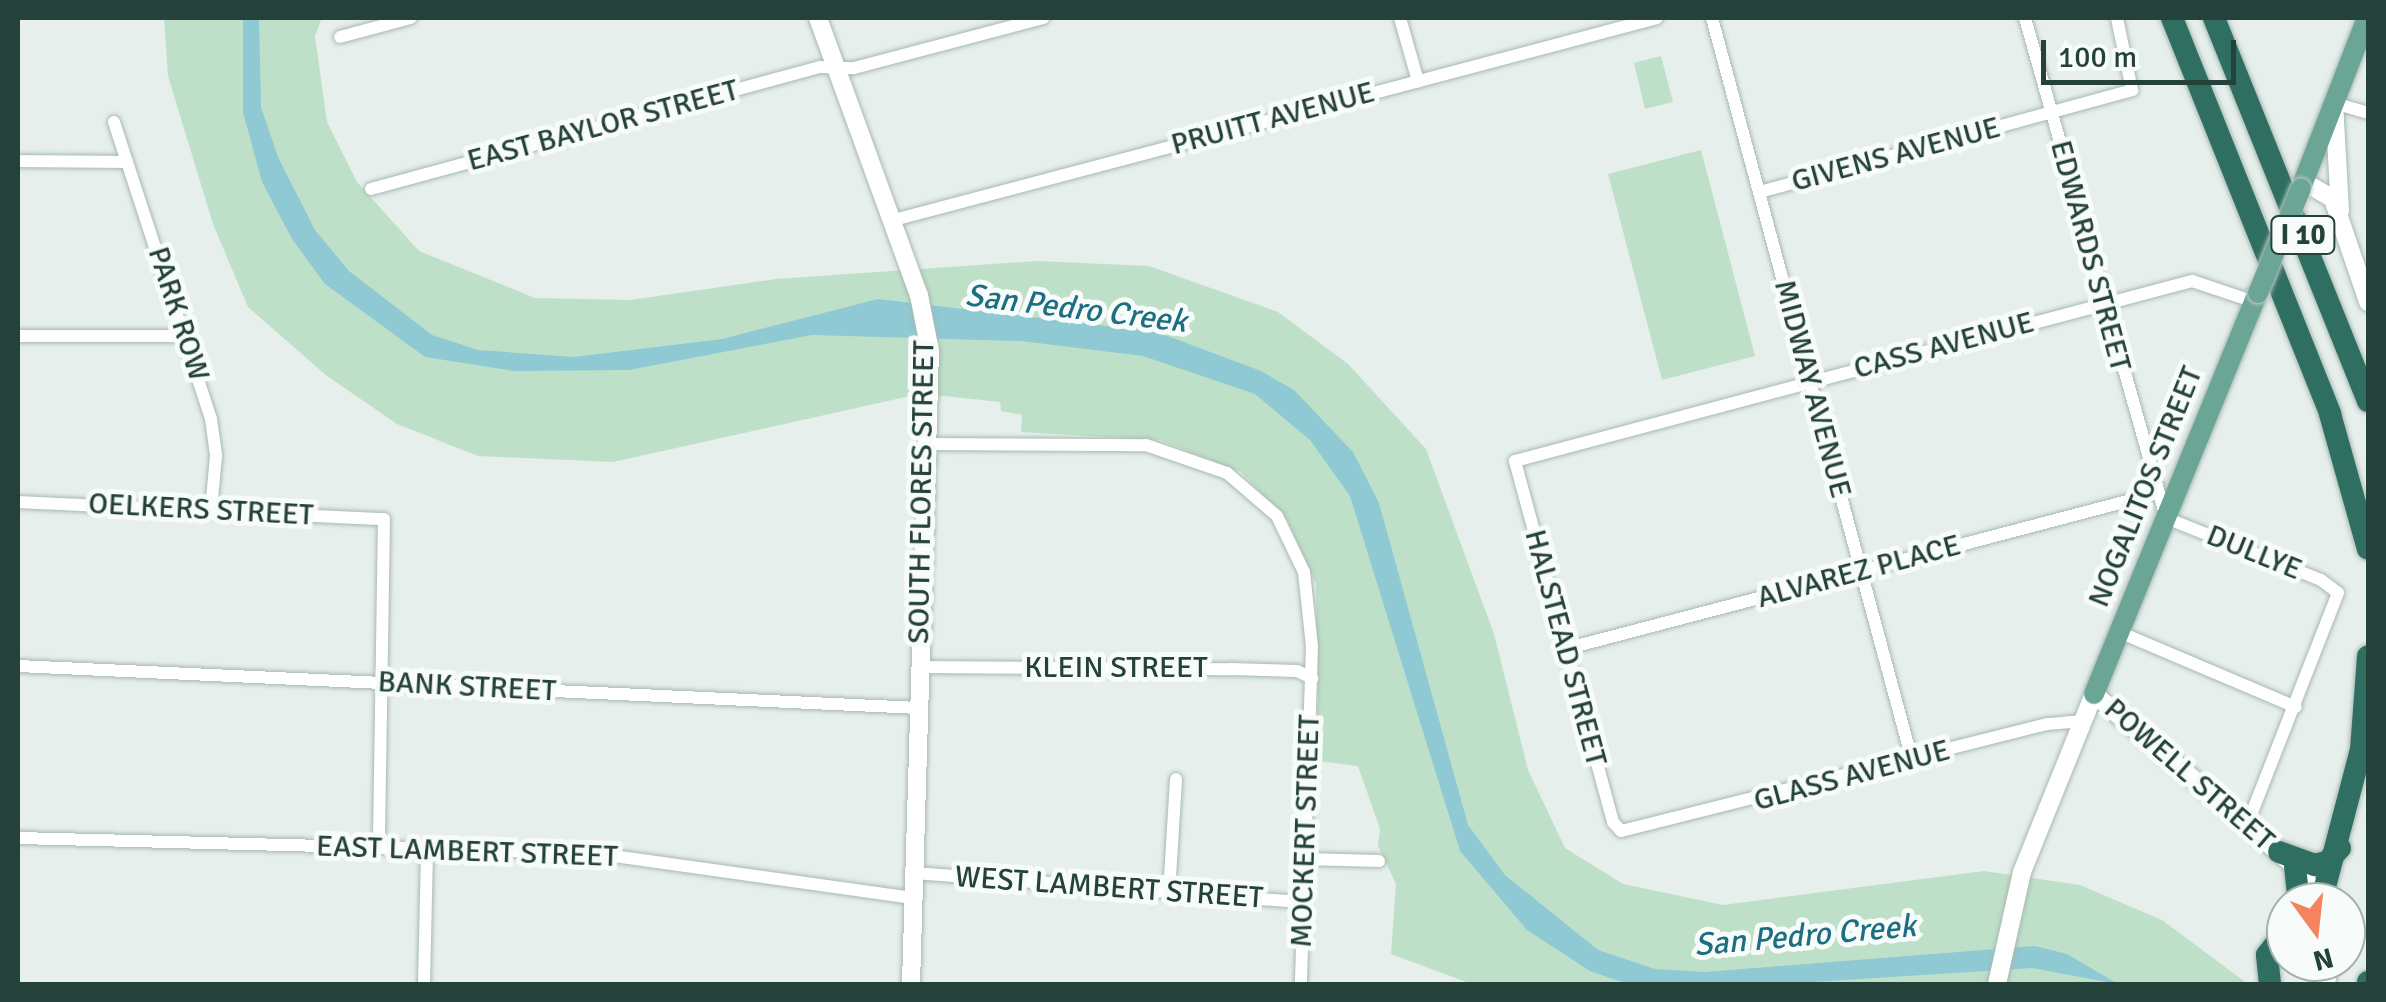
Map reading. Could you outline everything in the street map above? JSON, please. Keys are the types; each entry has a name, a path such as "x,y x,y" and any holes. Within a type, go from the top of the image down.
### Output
{"highway":[{"name":"I 10","path":"2159,18 2196,86 2330,414 2368,548"},
{"path":"2172,18 2196,86"},
{"path":"2214,18 2237,68"},
{"name":"I 10","path":"2226,18 2237,68 2368,402"},
{"path":"2329,882 2361,750 2368,656"},
{"path":"2293,882 2287,859 2327,862 2340,848"}],"main road":[{"name":"SOUTH FLORES STREET","path":"818,18 925,318 931,397 918,667 911,984"},
{"name":"NOGALITOS STREET","path":"1997,984 2022,872 2367,18"},
{"path":"2334,103 2340,216"},
{"path":"2302,185 2333,199 2368,300"},
{"name":"POWELL STREET","path":"2094,694 2287,859 2306,882"}],"street":[{"path":"340,37 411,18"},
{"name":"EAST BAYLOR STREET","path":"371,189 1001,23 1043,18"},
{"path":"1400,18 1418,81"},
{"name":"PRUITT AVENUE","path":"890,221 1656,18"},
{"name":"MIDWAY AVENUE","path":"1712,18 1912,760"},
{"name":"EDWARDS STREET","path":"2026,18 2154,494 2166,518"},
{"name":"GIVENS AVENUE","path":"1760,192 2132,90 2116,18"},
{"path":"2334,103 2368,114"},
{"name":"PARK ROW","path":"114,122 186,336 216,443 211,510"},
{"path":"18,161 128,162"},
{"name":"CASS AVENUE","path":"1515,461 2192,280 2257,297"},
{"path":"18,336 186,336"},
{"path":"926,444 1146,446 1227,473 1277,516 1304,572 1312,678"},
{"name":"HALSTEAD STREET","path":"1515,461 1612,822 1621,831"},
{"name":"ALVAREZ PLACE","path":"1564,649 2154,494"},
{"name":"OELKERS STREET","path":"18,502 384,519 384,683"},
{"name":"DULLYE","path":"2166,518 2321,580 2338,593 2296,707"},
{"path":"2120,632 2296,707 2247,825"},
{"name":"BANK STREET","path":"18,666 917,708"},
{"name":"KLEIN STREET","path":"918,667 1232,669 1312,678"},
{"name":"MOCKERT STREET","path":"1301,984 1312,678"},
{"path":"379,847 384,683"},
{"name":"GLASS AVENUE","path":"1621,831 2047,724 2083,721"},
{"path":"1168,894 1176,779"},
{"name":"EAST LAMBERT STREET","path":"18,838 592,853 914,898"},
{"path":"424,984 428,848"},
{"path":"1306,859 1379,861"},
{"name":"WEST LAMBERT STREET","path":"914,873 1304,902"}],"green space":[{"path":"164,18 322,18 315,36 327,122 357,182 419,251 535,298 630,300 776,279 1037,261 1149,266 1278,312 1348,364 1426,449 1494,634 1528,770 1565,848 1623,884 1723,905 1984,871 2080,885 2162,920 2248,984 1472,984 1391,954 1396,884 1378,846 1380,829 1358,766 1319,761 1316,584 1288,521 1241,472 1160,440 1021,432 1022,415 1001,411 1000,402 945,396 910,396 613,462 478,456 397,424 327,376 248,307 213,224 168,76"},
{"path":"1661,56 1673,102 1645,109 1634,63"},
{"path":"1701,150 1755,356 1662,380 1608,174"}],"water":[{"path":"243,18 259,18 261,107 278,157 315,230 349,271 432,335 478,350 574,357 722,339 878,299 1157,332 1261,371 1294,390 1353,452 1379,503 1468,825 1505,875 1598,950 1655,969 1705,972 2035,946 2067,954 2118,984 2032,968 1782,984 1628,984 1590,971 1527,930 1460,851 1350,496 1310,440 1255,394 1143,356 1021,341 812,335 629,370 514,371 425,357 325,284 292,239 262,182 243,112"}],"water label":[{"name":"San Pedro Creek","path":"1076,309"},
{"name":"San Pedro Creek","path":"1805,936"}]}
